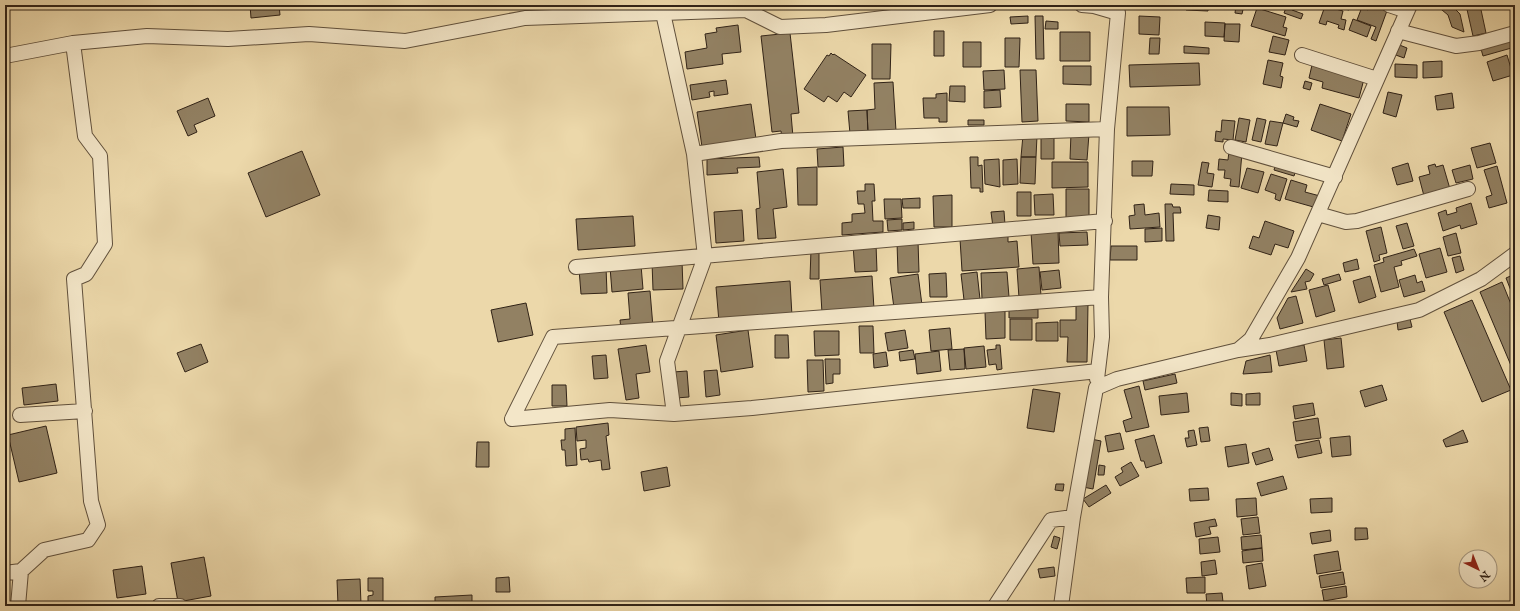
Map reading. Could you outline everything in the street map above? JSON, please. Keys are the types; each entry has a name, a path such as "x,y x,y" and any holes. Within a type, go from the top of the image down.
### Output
{"street":[{"path":"5,56 73,43 147,36 228,39 309,34 405,41 525,18 746,10 780,27 826,25 990,5"},
{"path":"1061,606 1073,517 1096,388 1102,337 1101,297 1105,221 1107,129 1119,9 1082,5"},
{"path":"1238,350 1250,338 1298,258 1409,8 1389,5"},
{"path":"663,13 694,154 705,257 667,362 674,414"},
{"path":"1398,31 1456,46 1479,43 1515,33"},
{"path":"5,574 21,571 44,550 88,540 98,526 91,501 86,411 74,279 86,274 105,244 100,156 85,136 73,43"},
{"path":"1302,55 1377,79"},
{"path":"694,154 781,141 1107,129"},
{"path":"1231,147 1334,177"},
{"path":"1318,214 1346,222 1357,222 1468,189"},
{"path":"576,267 705,257 1105,221"},
{"path":"1096,388 1117,379 1238,350 1270,345 1419,310 1481,279 1515,254"},
{"path":"1098,370 752,408 674,414 610,410 512,419 553,337 1101,297"},
{"path":"20,415 86,411"},
{"path":"995,606 1051,520 1073,517"},
{"path":"18,606 21,571"},
{"path":"159,606 180,606"}],"building":[{"path":"250,5 279,5 280,15 251,18"},
{"path":"1186,5 1220,5 1220,7 1208,7 1208,11 1186,10"},
{"path":"1236,5 1244,5 1242,14 1235,13"},
{"path":"1287,5 1293,7 1292,10 1303,14 1301,19 1284,13"},
{"path":"1340,5 1350,5 1349,10 1340,8"},
{"path":"1373,5 1388,8 1376,41 1371,39 1376,27 1357,20 1362,7 1368,10 1369,7 1372,8"},
{"path":"1436,5 1451,5 1460,14 1464,32 1452,27 1448,15"},
{"path":"1466,5 1480,5 1486,33 1473,36"},
{"path":"1325,6 1343,11 1341,19 1346,20 1344,30 1338,28 1339,25 1327,21 1326,25 1319,23"},
{"path":"1257,8 1286,17 1283,27 1287,28 1285,36 1251,26"},
{"path":"1028,16 1028,23 1011,24 1010,17"},
{"path":"1035,16 1043,16 1044,59 1036,59"},
{"path":"1139,16 1160,17 1159,35 1139,34"},
{"path":"1353,19 1371,26 1367,37 1349,30"},
{"path":"1046,21 1058,22 1058,29 1045,29"},
{"path":"1205,22 1225,23 1224,37 1205,36"},
{"path":"1225,24 1240,24 1239,42 1224,41"},
{"path":"738,25 741,52 722,54 723,64 687,69 685,52 707,48 705,34 717,32 716,28"},
{"path":"934,31 944,31 944,56 934,56"},
{"path":"1060,32 1090,32 1090,61 1060,61"},
{"path":"790,33 799,113 791,114 793,137 782,139 781,131 772,132 761,36"},
{"path":"1273,36 1289,40 1285,55 1269,52"},
{"path":"1005,38 1020,38 1019,67 1005,67"},
{"path":"1150,38 1160,38 1159,54 1149,54"},
{"path":"1515,39 1515,47 1483,56 1481,49"},
{"path":"963,42 981,42 981,67 963,67"},
{"path":"872,44 891,44 890,79 872,79"},
{"path":"1397,44 1407,48 1404,58 1393,54"},
{"path":"1184,46 1209,48 1209,54 1184,53"},
{"path":"831,53 866,75 851,97 844,92 837,102 828,96 824,102 804,89 827,55 829,56"},
{"path":"1507,55 1513,75 1493,81 1487,62"},
{"path":"1268,60 1283,63 1280,76 1283,77 1281,88 1263,84"},
{"path":"1442,61 1442,77 1423,78 1423,62"},
{"path":"1199,63 1200,85 1130,87 1129,65"},
{"path":"1395,64 1417,65 1417,78 1395,77"},
{"path":"1312,65 1364,79 1359,98 1322,88 1323,82 1309,78"},
{"path":"1063,66 1091,66 1091,85 1063,84"},
{"path":"1004,70 1005,89 984,90 983,71"},
{"path":"1020,70 1036,70 1038,121 1022,122"},
{"path":"726,80 728,94 714,96 714,91 709,92 710,97 692,100 690,85"},
{"path":"1305,81 1312,83 1310,90 1303,88"},
{"path":"893,82 896,131 868,133 867,110 875,109 874,83"},
{"path":"950,86 965,86 965,102 949,101"},
{"path":"1000,90 1001,107 984,108 984,91"},
{"path":"1388,92 1402,95 1396,117 1383,113"},
{"path":"947,93 947,122 939,122 939,118 924,118 923,98 936,98 936,94"},
{"path":"1452,93 1454,108 1437,110 1435,96"},
{"path":"208,98 215,116 194,125 197,132 188,136 177,111"},
{"path":"751,104 756,139 702,147 697,112"},
{"path":"1066,104 1089,104 1089,122 1066,121"},
{"path":"1320,104 1351,114 1342,141 1311,130"},
{"path":"1127,107 1169,107 1170,135 1127,136"},
{"path":"867,110 868,133 850,134 848,111"},
{"path":"1286,114 1294,117 1293,120 1299,121 1297,127 1283,123"},
{"path":"1239,118 1250,120 1246,142 1235,140"},
{"path":"1257,118 1266,120 1261,142 1252,140"},
{"path":"968,120 984,120 984,125 968,125"},
{"path":"1222,120 1235,121 1233,140 1223,139 1223,142 1215,141 1216,131 1221,132"},
{"path":"1270,121 1283,123 1277,146 1265,144"},
{"path":"1071,133 1089,134 1087,160 1070,159"},
{"path":"1041,134 1054,134 1054,159 1041,159"},
{"path":"1023,135 1037,136 1036,157 1021,157"},
{"path":"1490,143 1496,163 1477,168 1471,148"},
{"path":"843,147 844,166 818,167 817,149"},
{"path":"302,151 320,195 266,217 248,173"},
{"path":"1229,151 1242,153 1239,187 1230,186 1231,179 1224,178 1225,170 1218,170 1219,159 1228,160"},
{"path":"759,157 760,167 737,168 738,173 707,175 707,159"},
{"path":"970,157 978,157 978,166 982,165 983,192 980,192 980,188 971,188"},
{"path":"1021,157 1036,157 1035,184 1020,183"},
{"path":"999,159 1000,187 985,184 984,160"},
{"path":"1017,159 1018,184 1003,185 1003,160"},
{"path":"1132,161 1153,161 1152,176 1132,176"},
{"path":"1052,162 1088,162 1088,187 1052,188"},
{"path":"1202,162 1209,163 1207,173 1214,174 1212,187 1198,185"},
{"path":"1276,163 1296,170 1294,176 1274,170"},
{"path":"1408,163 1413,181 1397,185 1392,168"},
{"path":"1435,164 1436,167 1443,165 1450,189 1424,196 1419,177 1430,174 1428,166"},
{"path":"1470,165 1473,179 1456,183 1452,170"},
{"path":"1497,166 1507,203 1489,208 1486,197 1492,195 1484,170"},
{"path":"817,167 817,205 798,205 797,168"},
{"path":"1247,168 1264,172 1258,193 1241,188"},
{"path":"783,169 787,207 773,209 776,238 758,239 756,209 760,208 757,172"},
{"path":"1271,174 1287,179 1280,201 1275,199 1276,194 1265,190"},
{"path":"1291,180 1307,185 1305,192 1320,196 1317,208 1285,199"},
{"path":"865,184 874,184 875,201 872,201 873,221 883,221 883,232 842,235 842,223 852,222 852,214 865,213 864,204 858,204 857,191 865,191"},
{"path":"1171,184 1194,185 1194,195 1170,194"},
{"path":"1066,189 1089,189 1089,220 1066,220"},
{"path":"1209,190 1228,191 1228,202 1208,201"},
{"path":"1017,192 1031,192 1031,216 1017,216"},
{"path":"1053,194 1054,215 1035,215 1034,195"},
{"path":"952,195 952,227 934,227 933,196"},
{"path":"920,198 920,208 903,208 902,199"},
{"path":"884,199 901,199 902,218 885,219"},
{"path":"1471,203 1477,224 1461,229 1460,225 1443,231 1438,213 1446,210 1447,215 1457,212 1456,208"},
{"path":"1144,204 1145,215 1159,213 1160,227 1130,229 1129,216 1135,215 1134,205"},
{"path":"1165,204 1172,204 1173,207 1180,207 1181,213 1173,213 1174,241 1166,241"},
{"path":"742,210 744,241 716,243 714,212"},
{"path":"1004,211 1005,225 993,227 991,212"},
{"path":"1208,215 1220,217 1219,230 1206,228"},
{"path":"633,216 635,246 578,250 576,219"},
{"path":"902,219 902,230 888,231 887,220"},
{"path":"1265,221 1294,231 1288,248 1275,244 1271,255 1249,248 1253,236 1259,238"},
{"path":"914,222 914,229 903,230 903,223"},
{"path":"1407,223 1414,246 1403,249 1396,226"},
{"path":"1381,227 1387,253 1379,255 1380,260 1374,262 1366,231"},
{"path":"1162,228 1162,241 1145,242 1145,229"},
{"path":"1058,230 1059,263 1033,264 1031,232"},
{"path":"1087,232 1088,245 1060,246 1059,233"},
{"path":"1456,233 1461,253 1448,256 1443,237"},
{"path":"1008,236 1008,242 1017,241 1019,267 962,271 960,239"},
{"path":"918,241 919,272 898,273 897,242"},
{"path":"876,244 877,271 855,272 853,245"},
{"path":"1111,246 1137,246 1137,260 1110,260"},
{"path":"1440,248 1447,272 1426,278 1419,254"},
{"path":"811,249 819,249 819,279 810,279"},
{"path":"1414,249 1417,256 1401,261 1402,265 1394,267 1399,287 1381,292 1374,265 1384,262 1383,258"},
{"path":"1460,256 1464,270 1456,273 1452,258"},
{"path":"1357,259 1359,269 1345,272 1343,263"},
{"path":"682,261 683,289 653,290 652,262"},
{"path":"641,265 643,289 612,292 610,267"},
{"path":"606,267 607,293 581,294 579,269"},
{"path":"1039,267 1041,296 1019,298 1017,269"},
{"path":"1306,269 1314,274 1310,281 1305,282 1307,289 1291,292"},
{"path":"1059,270 1061,288 1042,290 1040,272"},
{"path":"977,272 980,299 964,300 961,274"},
{"path":"1007,272 1009,297 982,299 981,273"},
{"path":"946,273 947,297 930,297 929,274"},
{"path":"918,274 922,305 894,308 890,278"},
{"path":"1339,274 1341,280 1324,285 1322,279"},
{"path":"1515,274 1515,301 1506,278"},
{"path":"1415,275 1417,283 1422,281 1425,291 1404,297 1399,280"},
{"path":"872,276 874,309 822,313 820,280"},
{"path":"1370,276 1376,297 1359,303 1353,281"},
{"path":"790,281 792,316 719,322 716,287"},
{"path":"1502,282 1515,314 1515,375 1480,292"},
{"path":"1328,285 1335,311 1316,317 1309,290"},
{"path":"650,291 653,327 621,330 620,320 630,319 628,293"},
{"path":"1296,296 1303,323 1280,329 1277,318 1288,298"},
{"path":"1472,300 1511,390 1482,402 1444,312"},
{"path":"526,303 533,335 498,342 491,310"},
{"path":"1076,304 1088,304 1087,362 1067,362 1068,337 1060,337 1060,320 1076,320"},
{"path":"1038,309 1038,318 1009,318 1009,310"},
{"path":"1005,311 1005,338 986,339 985,312"},
{"path":"1010,319 1032,319 1032,340 1010,340"},
{"path":"1410,319 1412,327 1398,330 1397,321"},
{"path":"1058,322 1058,341 1036,341 1036,323"},
{"path":"859,326 873,326 874,353 860,353"},
{"path":"950,328 952,349 931,351 929,330"},
{"path":"748,330 753,367 721,372 716,335"},
{"path":"905,330 908,348 888,351 885,333"},
{"path":"814,331 839,331 839,355 815,356"},
{"path":"775,335 788,335 789,358 775,358"},
{"path":"1341,338 1344,367 1327,369 1324,340"},
{"path":"201,344 208,362 185,372 177,353"},
{"path":"646,345 650,372 636,374 639,398 626,400 618,349"},
{"path":"996,345 1000,345 1002,369 997,370 996,364 989,365 987,350 996,349"},
{"path":"1304,345 1307,361 1279,366 1276,350"},
{"path":"984,346 986,367 966,369 964,348"},
{"path":"964,349 965,369 950,370 948,350"},
{"path":"913,350 915,359 900,361 899,352"},
{"path":"939,351 941,371 917,374 915,354"},
{"path":"886,352 888,366 874,368 873,354"},
{"path":"606,355 608,378 594,379 592,356"},
{"path":"1270,355 1272,372 1243,374 1246,361"},
{"path":"825,359 840,359 840,374 833,374 833,383 826,384"},
{"path":"807,360 823,360 824,391 808,392"},
{"path":"717,370 720,395 706,397 704,371"},
{"path":"687,371 689,397 676,398 673,372"},
{"path":"1175,374 1177,383 1145,390 1143,381"},
{"path":"56,384 58,401 24,405 22,388"},
{"path":"552,385 566,385 567,406 552,406"},
{"path":"1382,385 1387,400 1365,407 1360,391"},
{"path":"1139,386 1149,427 1126,432 1123,421 1132,418 1124,390"},
{"path":"1033,389 1060,393 1054,432 1027,428"},
{"path":"1187,393 1189,412 1161,415 1159,396"},
{"path":"1231,393 1242,394 1242,406 1231,405"},
{"path":"1260,393 1260,405 1246,405 1246,394"},
{"path":"1313,403 1315,415 1295,419 1293,406"},
{"path":"1318,418 1321,438 1296,441 1293,422"},
{"path":"608,423 609,435 606,436 610,469 602,470 601,460 589,462 588,459 581,460 580,449 586,448 586,440 577,441 576,427"},
{"path":"46,426 57,473 19,482 8,435"},
{"path":"1208,427 1210,441 1201,442 1199,428"},
{"path":"575,428 577,465 566,466 565,450 562,450 561,440 565,440 565,429"},
{"path":"1194,430 1197,445 1187,447 1185,438 1189,438 1188,431"},
{"path":"1463,430 1468,442 1446,447 1443,440"},
{"path":"1120,433 1124,449 1108,452 1105,436"},
{"path":"1154,435 1162,463 1146,468 1144,461 1141,461 1135,440"},
{"path":"1350,436 1351,455 1332,457 1330,438"},
{"path":"1091,439 1101,441 1093,489 1083,487"},
{"path":"1319,440 1322,453 1298,458 1295,445"},
{"path":"477,442 489,442 489,467 476,467"},
{"path":"1246,444 1249,463 1228,467 1225,447"},
{"path":"1269,448 1273,460 1256,465 1252,453"},
{"path":"1131,462 1139,476 1120,486 1115,477 1123,472 1121,468"},
{"path":"1099,465 1105,466 1104,475 1098,475"},
{"path":"667,467 670,486 644,491 641,472"},
{"path":"1283,476 1287,489 1261,496 1257,483"},
{"path":"1056,484 1064,484 1063,491 1055,490"},
{"path":"1106,485 1111,493 1089,507 1083,499"},
{"path":"1208,488 1209,500 1190,501 1189,489"},
{"path":"1256,498 1257,515 1237,517 1236,499"},
{"path":"1332,498 1332,512 1311,513 1310,499"},
{"path":"1258,517 1260,533 1243,535 1241,519"},
{"path":"1215,519 1217,526 1209,527 1211,534 1196,537 1194,523"},
{"path":"1355,528 1367,528 1368,539 1355,540"},
{"path":"1330,530 1331,541 1312,544 1310,533"},
{"path":"1261,535 1262,548 1242,550 1241,537"},
{"path":"1054,536 1060,538 1057,549 1051,547"},
{"path":"1218,537 1220,552 1200,554 1199,539"},
{"path":"1262,548 1263,561 1243,563 1242,551"},
{"path":"1338,551 1341,570 1317,574 1314,555"},
{"path":"204,557 211,596 178,602 171,563"},
{"path":"1215,560 1217,574 1202,576 1201,562"},
{"path":"1262,563 1266,586 1249,589 1246,566"},
{"path":"142,566 146,594 117,598 113,570"},
{"path":"1054,567 1055,576 1040,578 1038,569"},
{"path":"1343,572 1345,584 1321,588 1319,576"},
{"path":"509,577 510,592 496,592 496,578"},
{"path":"1205,577 1205,593 1187,593 1186,578"},
{"path":"368,578 383,578 383,603 368,604 368,596 373,595 373,591 368,591"},
{"path":"360,579 361,604 338,605 337,580"},
{"path":"1346,586 1347,597 1324,601 1322,590"},
{"path":"1222,593 1223,602 1227,602 1227,606 1207,606 1206,594"},
{"path":"472,595 472,606 435,606 435,597"}]}
